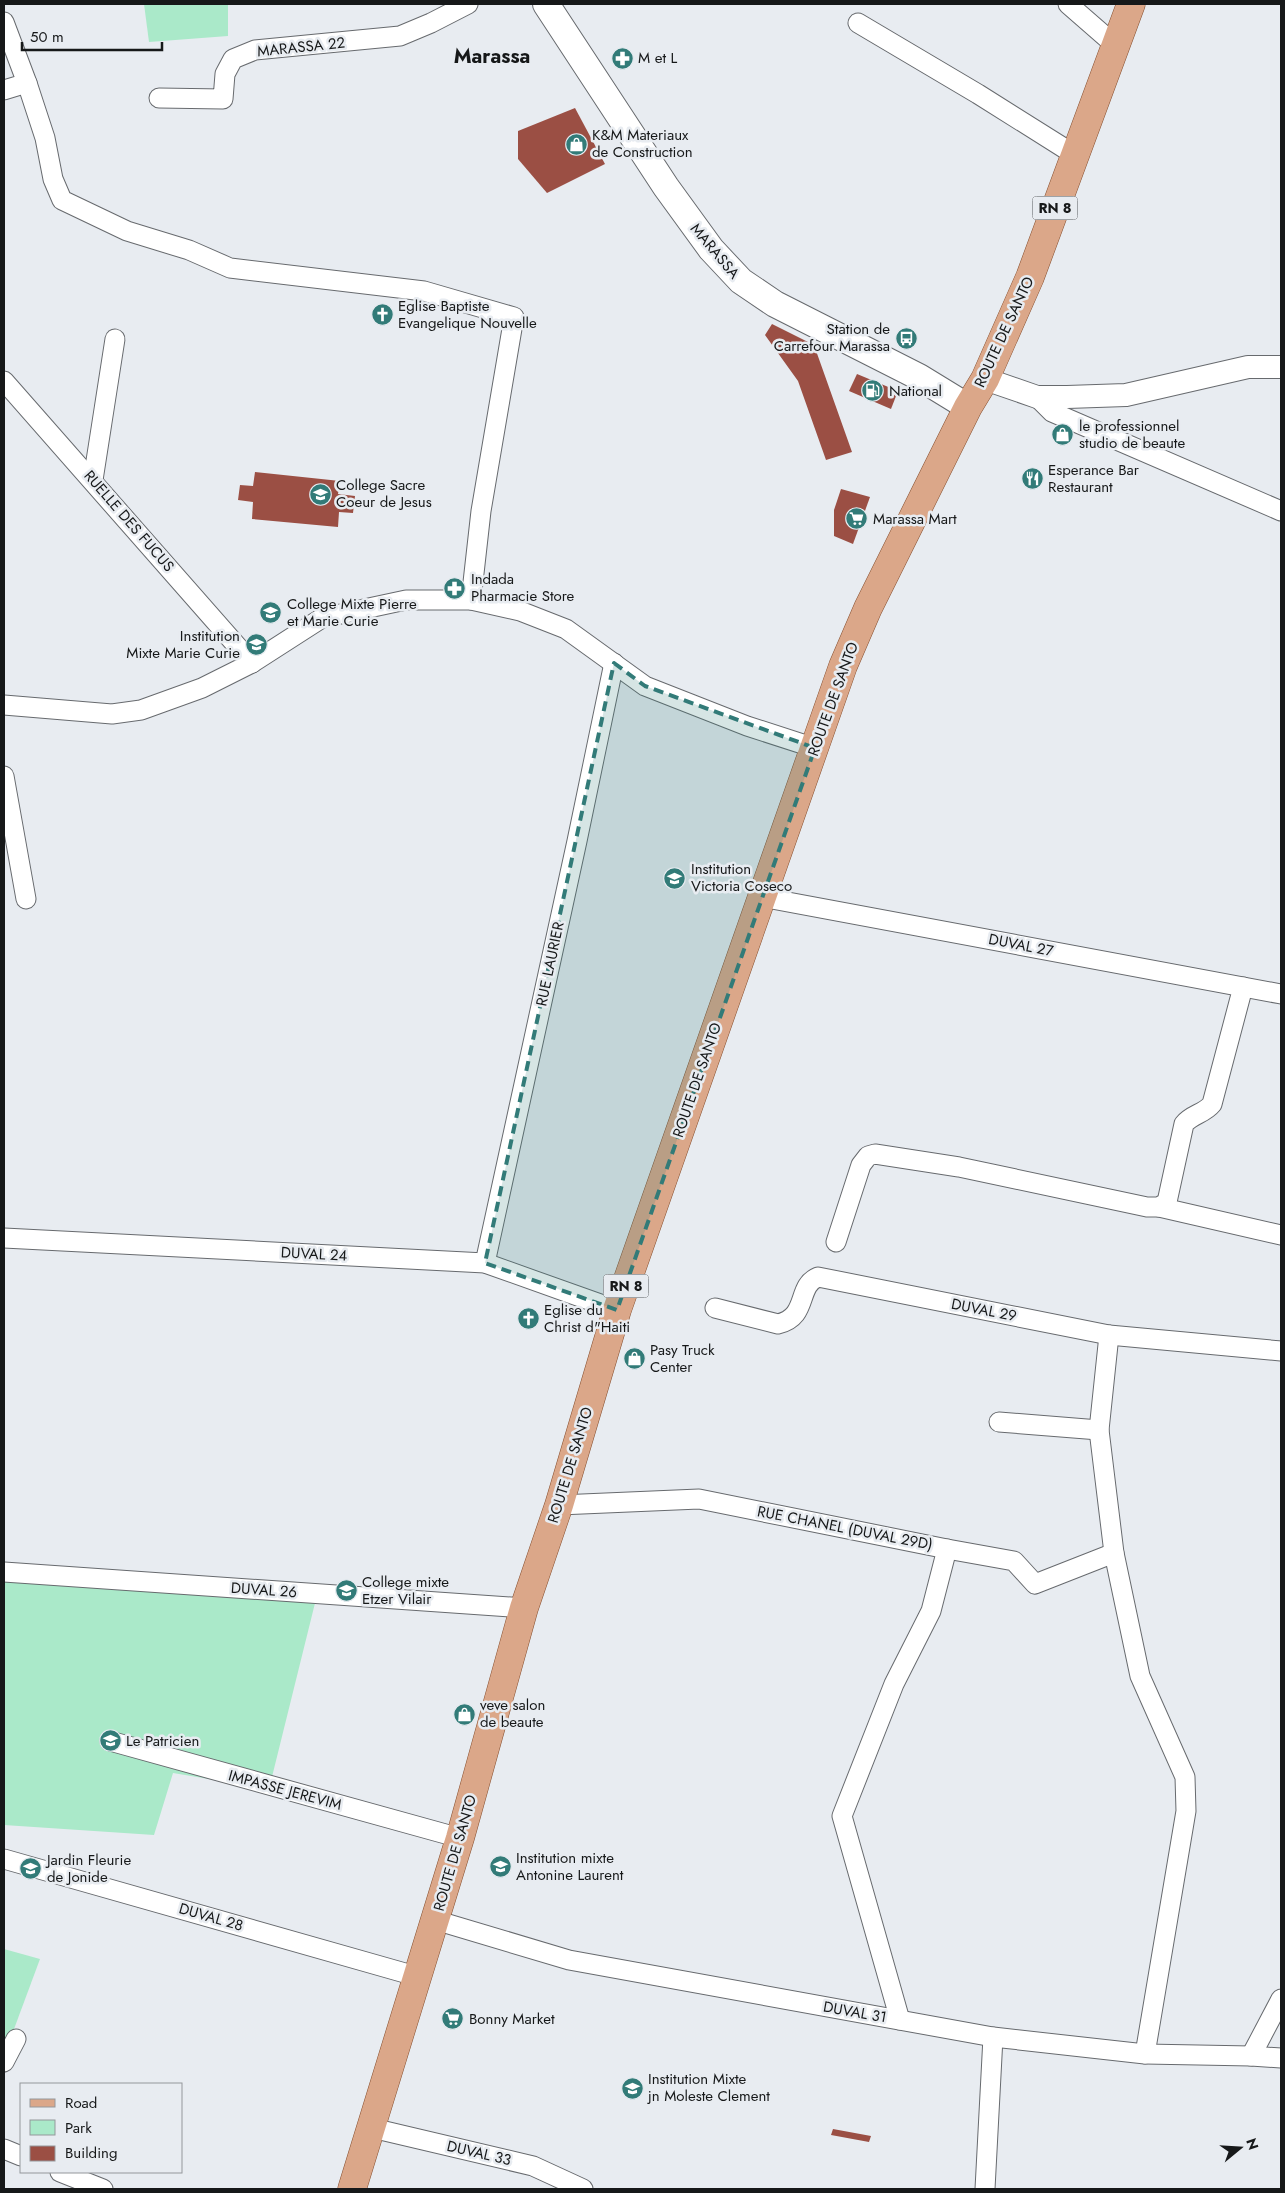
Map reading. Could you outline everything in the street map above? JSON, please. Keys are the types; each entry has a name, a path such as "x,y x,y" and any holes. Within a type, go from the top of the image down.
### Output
{"main road":[{"name":"MARASSA","path":"546,4 666,187 711,249 741,281 775,304 919,377 968,407"},
{"name":"ROUTE DE SANTO","path":"352,2189 419,1977 524,1608 559,1505 617,1310 843,666 868,608 968,407 984,379 1030,277 1131,4"}],"street":[{"name":"MARASSA 22","path":"159,98 223,99 225,74 233,59 255,50 400,36 431,24 468,4"},
{"path":"1068,4 1115,45"},
{"path":"4,22 45,138 53,179 62,200 126,231 189,250 230,268 424,291 514,317 481,511 471,600"},
{"path":"858,23 978,94 1075,155"},
{"path":"4,90 27,83"},
{"path":"93,480 115,339"},
{"path":"984,379 1037,397 1126,395 1248,366 1281,367"},
{"name":"RUELLE DES FUCUS","path":"4,381 252,663"},
{"path":"1037,397 1052,412 1281,511"},
{"path":"4,706 112,714 141,710 202,688 252,663 322,618 406,600 471,600 520,610 566,629 645,686 747,726 815,748"},
{"name":"RUE LAURIER","path":"485,1263 614,663"},
{"path":"4,776 26,899"},
{"name":"DUVAL 27","path":"761,897 1281,994"},
{"path":"1159,1207 1167,1202 1184,1124 1190,1117 1206,1111 1212,1104 1243,987"},
{"path":"836,1242 860,1165 868,1156 875,1154 960,1167 1147,1208 1159,1207 1281,1235"},
{"name":"DUVAL 24","path":"4,1238 485,1263 617,1310"},
{"name":"DUVAL 29","path":"715,1308 778,1324 787,1322 795,1317 809,1283 818,1277 1109,1335 1281,1351"},
{"path":"1109,1335 1099,1430 1114,1553 1140,1676 1185,1777 1186,1811 1145,2054"},
{"path":"999,1422 1099,1430"},
{"name":"RUE CHANEL (DUVAL 29D)","path":"559,1505 699,1499 947,1549 1014,1560 1034,1584 1114,1553"},
{"path":"900,2020 842,1816 894,1684 931,1611 947,1549"},
{"name":"DUVAL 26","path":"4,1572 524,1608"},
{"name":"IMPASSE JEREVIM","path":"110,1741 460,1838"},
{"name":"DUVAL 28","path":"4,1859 419,1977"},
{"name":"DUVAL 31","path":"435,1920 569,1960 993,2037 1145,2054 1281,2058"},
{"path":"1251,2056 1281,1999"},
{"path":"984,2189 993,2037"},
{"path":"4,2062 16,2039"},
{"name":"DUVAL 33","path":"372,2128 533,2166 583,2189"},
{"path":"4,2149 20,2156"},
{"path":"63,2173 103,2189"}],"highlighted area":[{"path":"614,663 645,686 815,748 617,1310 485,1263"}],"green space":[{"path":"144,4 228,4 228,36 149,42"},
{"path":"4,1581 318,1591 269,1789 173,1773 154,1835 4,1825"},
{"path":"4,1949 40,1959 4,2056"}],"building":[{"path":"575,108 605,164 547,193 518,159 518,131"},
{"path":"772,324 814,345 852,452 826,460 798,381 765,335"},
{"path":"857,374 898,391 891,409 849,391"},
{"path":"255,472 340,481 338,494 355,496 353,513 339,512 338,527 252,519 253,502 238,500 240,485 253,486"},
{"path":"841,489 870,497 853,544 834,536 834,510"},
{"path":"833,2129 871,2136 869,2142 831,2135"}],"place":[{"name":"M et L","path":"622,58"},
{"name":"K&M Materiaux de Construction","path":"576,144"},
{"name":"Eglise Baptiste Evangelique Nouvelle","path":"382,315"},
{"name":"Station de Carrefour Marassa","path":"906,338"},
{"name":"National","path":"873,391"},
{"name":"le professionnel studio de beaute","path":"1063,435"},
{"name":"Esperance Bar Restaurant","path":"1032,479"},
{"name":"College Sacre Coeur de Jesus","path":"320,494"},
{"name":"Marassa Mart","path":"857,519"},
{"name":"Indada Pharmacie Store","path":"455,588"},
{"name":"College Mixte Pierre et Marie Curie","path":"271,613"},
{"name":"Institution Mixte Marie Curie","path":"256,645"},
{"name":"Institution Victoria Coseco","path":"675,878"},
{"name":"Eglise du Christ d\"Haiti","path":"528,1319"},
{"name":"Pasy Truck Center","path":"634,1359"},
{"name":"College mixte Etzer Vilair","path":"346,1591"},
{"name":"veve salon de beaute","path":"464,1714"},
{"name":"Le Patricien","path":"110,1741"},
{"name":"Institution mixte Antonine Laurent","path":"500,1867"},
{"name":"Jardin Fleurie de Jonide","path":"31,1869"},
{"name":"Bonny Market","path":"453,2019"},
{"name":"Institution Mixte jn Moleste Clement","path":"632,2088"}],"district":[{"name":"Marassa","path":"492,56"}]}
